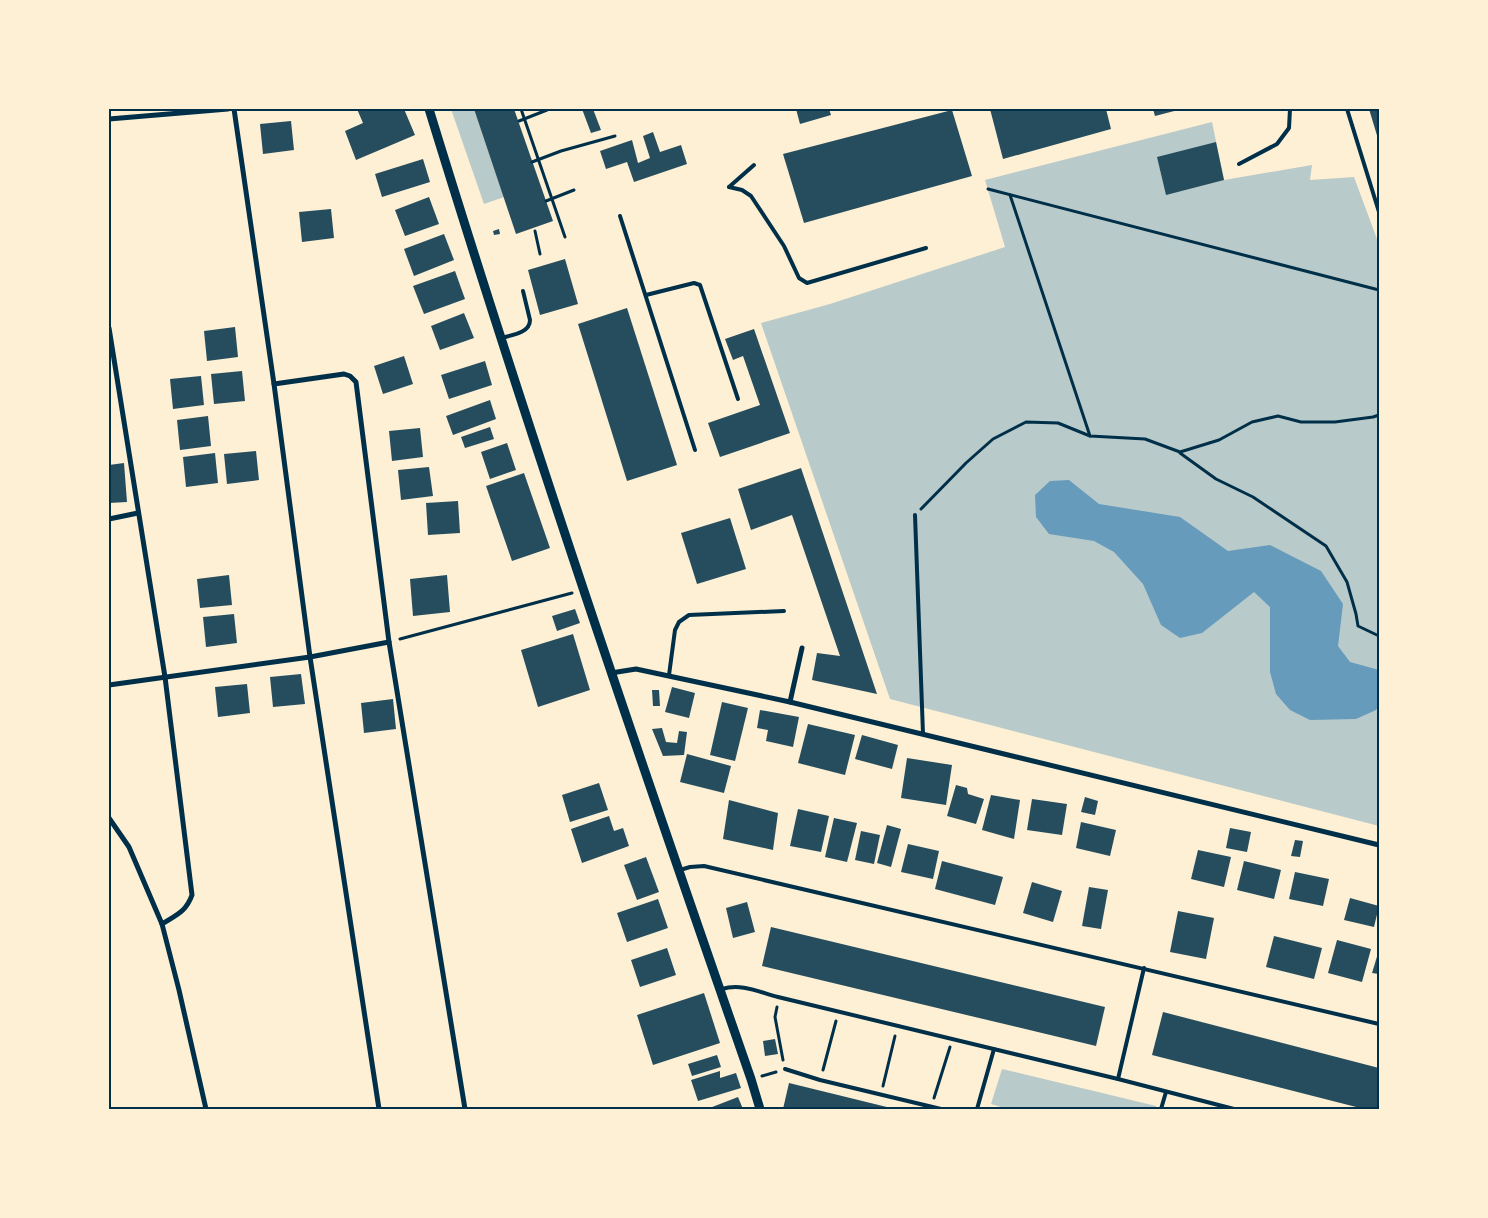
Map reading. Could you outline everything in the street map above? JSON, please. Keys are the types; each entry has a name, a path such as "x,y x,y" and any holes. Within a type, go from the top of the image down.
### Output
{"street":[{"path":"109,119 228,109"},
{"path":"234,109 274,384 310,657 379,1109"},
{"path":"429,109 482,282 582,590 760,1109"},
{"path":"109,328 166,677 192,895 189,904 183,911 162,924"},
{"path":"274,384 344,374 350,376 356,382 389,642 465,1109"},
{"path":"109,519 138,513"},
{"path":"109,685 310,657 389,642"},
{"path":"790,702 802,648"},
{"path":"611,673 636,669 790,702 1379,845"},
{"path":"109,818 129,847 162,924 206,1109"}],"lane":[{"path":"1239,164 1277,144 1289,128 1290,109"},
{"path":"1347,109 1379,212"},
{"path":"754,165 729,187 742,190 751,196 784,246 799,278 807,283 926,248"},
{"path":"620,216 695,450"},
{"path":"646,295 694,283 700,285 738,399"},
{"path":"501,338 526,330 530,325 523,291"},
{"path":"915,515 923,734"},
{"path":"669,675 675,630 679,622 688,615 784,612"},
{"path":"678,870 704,866 1379,1024"},
{"path":"1118,1079 1144,968"},
{"path":"720,990 731,986 739,986 1234,1109"},
{"path":"977,1109 994,1050"},
{"path":"785,1069 820,1080 942,1109"},
{"path":"1161,1109 1166,1092"}],"path":[{"path":"521,109 565,237"},
{"path":"519,121 547,110"},
{"path":"532,162 561,151 615,136"},
{"path":"988,189 1379,290"},
{"path":"546,202 574,190"},
{"path":"1010,195 1090,436"},
{"path":"535,231 540,254"},
{"path":"1180,452 1219,440 1252,422 1278,416 1301,422 1335,422 1379,415"},
{"path":"915,515 966,463 993,439 1026,422 1058,423 1090,436 1145,440 1180,452 1216,479 1253,497 1326,546 1346,582 1358,626 1379,636"},
{"path":"389,642 567,595"},
{"path":"751,1079 785,1069 775,1017 778,997"},
{"path":"820,1080 838,1010"},
{"path":"880,1094 898,1026"},
{"path":"931,1107 952,1039"}],"shaded area":[{"path":"451,109 474,109 504,197 484,204"},
{"path":"1212,122 1224,180 1312,165 1310,180 1354,177 1377,239 1379,239 1379,826 890,699 761,323 830,304 1005,247 985,180"},
{"path":"1002,1069 1156,1106 1155,1109 1008,1109 991,1104"}],"water":[{"path":"1069,480 1099,504 1180,517 1228,551 1270,545 1321,571 1343,604 1338,646 1350,662 1379,670 1379,705 1376,710 1356,719 1310,720 1290,710 1276,694 1270,672 1270,607 1254,592 1202,633 1180,638 1161,625 1143,584 1114,552 1094,541 1049,534 1036,517 1035,495 1050,481"}],"building":[{"path":"357,109 404,109 415,135 356,160 345,131 363,123"},
{"path":"474,109 514,109 553,221 516,234"},
{"path":"582,109 593,109 601,130 591,133"},
{"path":"796,109 829,109 831,115 800,124"},
{"path":"990,109 1106,109 1111,129 1003,159"},
{"path":"1153,109 1182,109 1155,116"},
{"path":"1369,109 1379,109 1379,142"},
{"path":"952,110 972,176 804,223 783,154"},
{"path":"291,121 294,150 263,154 260,124"},
{"path":"653,132 660,152 681,145 687,164 634,182 627,162 606,169 600,151 632,140 638,163 650,158 643,136"},
{"path":"1216,142 1224,180 1166,195 1157,157"},
{"path":"423,159 430,182 382,197 375,174"},
{"path":"429,197 439,224 405,236 395,210"},
{"path":"331,209 334,238 302,242 299,212"},
{"path":"499,229 500,234 494,235 493,231"},
{"path":"444,234 454,260 414,276 404,249"},
{"path":"565,259 578,304 540,315 528,270"},
{"path":"455,271 465,299 424,314 413,286"},
{"path":"627,308 677,465 627,481 578,324"},
{"path":"464,313 474,338 440,350 431,326"},
{"path":"235,327 238,357 207,361 204,331"},
{"path":"754,329 790,433 720,457 708,423 760,405 743,356 733,360 725,339"},
{"path":"404,356 413,384 383,394 374,366"},
{"path":"485,361 492,385 449,399 441,375"},
{"path":"242,371 245,401 214,404 211,374"},
{"path":"201,376 204,405 173,409 170,379"},
{"path":"490,400 496,419 453,435 446,416"},
{"path":"208,416 211,446 180,450 177,420"},
{"path":"490,427 494,439 465,448 461,437"},
{"path":"420,428 423,457 392,461 389,431"},
{"path":"507,443 516,470 490,479 481,452"},
{"path":"256,451 259,480 227,484 224,454"},
{"path":"215,453 218,483 186,487 183,457"},
{"path":"124,463 127,502 109,503 109,465"},
{"path":"429,467 433,496 401,500 398,470"},
{"path":"801,468 877,694 812,680 817,653 840,656 792,515 751,530 738,489"},
{"path":"524,473 550,548 512,561 486,486"},
{"path":"458,501 460,533 428,535 426,503"},
{"path":"730,518 746,569 697,584 681,533"},
{"path":"229,575 232,605 200,608 197,579"},
{"path":"447,575 450,612 413,616 410,579"},
{"path":"575,609 580,623 557,631 552,616"},
{"path":"234,614 237,643 206,647 203,617"},
{"path":"573,634 590,690 538,707 521,650"},
{"path":"301,674 305,704 273,707 270,677"},
{"path":"247,684 250,713 218,717 215,687"},
{"path":"672,687 695,693 689,718 665,712"},
{"path":"652,690 659,690 660,706 653,706"},
{"path":"393,699 396,729 364,733 361,703"},
{"path":"722,702 748,708 735,761 710,755"},
{"path":"760,710 799,717 793,747 766,741 768,730 757,728"},
{"path":"808,724 855,735 845,775 798,763"},
{"path":"662,728 666,742 677,743 679,731 687,732 684,755 663,756 652,729"},
{"path":"862,735 898,745 892,769 855,759"},
{"path":"687,754 731,766 724,793 680,782"},
{"path":"907,758 952,765 946,805 901,798"},
{"path":"599,783 608,810 570,822 562,795"},
{"path":"956,785 967,788 968,794 984,799 976,824 947,816"},
{"path":"991,795 1020,800 1014,839 982,830"},
{"path":"1085,797 1098,801 1095,815 1081,812"},
{"path":"1032,799 1067,804 1062,835 1027,830"},
{"path":"729,800 778,813 773,850 723,839"},
{"path":"798,809 829,816 821,852 790,846"},
{"path":"609,816 614,831 623,828 629,846 582,863 571,829"},
{"path":"834,818 857,823 847,862 825,857"},
{"path":"1081,822 1116,830 1110,856 1076,848"},
{"path":"887,825 901,829 891,867 877,863"},
{"path":"1230,828 1251,832 1247,852 1226,848"},
{"path":"861,831 880,835 874,864 855,860"},
{"path":"1295,840 1303,841 1300,857 1291,856"},
{"path":"908,844 939,851 933,879 901,872"},
{"path":"1198,850 1231,857 1224,887 1191,879"},
{"path":"646,857 659,892 637,900 624,865"},
{"path":"942,861 1003,877 995,905 935,889"},
{"path":"1244,861 1281,870 1274,899 1237,890"},
{"path":"1295,872 1329,879 1323,906 1289,899"},
{"path":"1032,882 1062,891 1053,922 1023,913"},
{"path":"1089,887 1108,890 1101,929 1082,926"},
{"path":"1350,898 1379,906 1374,927 1344,920"},
{"path":"658,899 668,928 627,942 617,913"},
{"path":"747,902 755,932 733,938 726,908"},
{"path":"1178,911 1214,918 1206,959 1170,952"},
{"path":"771,927 1105,1007 1096,1046 762,966"},
{"path":"1274,936 1322,948 1314,979 1266,967"},
{"path":"1337,940 1371,949 1362,982 1328,973"},
{"path":"667,948 676,975 640,987 631,960"},
{"path":"1379,950 1379,974 1372,973"},
{"path":"704,993 720,1043 653,1065 637,1015"},
{"path":"1163,1012 1379,1068 1379,1109 1364,1109 1152,1055"},
{"path":"775,1039 778,1054 765,1056 763,1041"},
{"path":"717,1055 721,1067 692,1076 688,1064"},
{"path":"720,1071 720,1078 736,1073 741,1088 698,1101 691,1080"},
{"path":"789,1083 895,1109 783,1109"},
{"path":"738,1097 743,1109 707,1109"}]}
